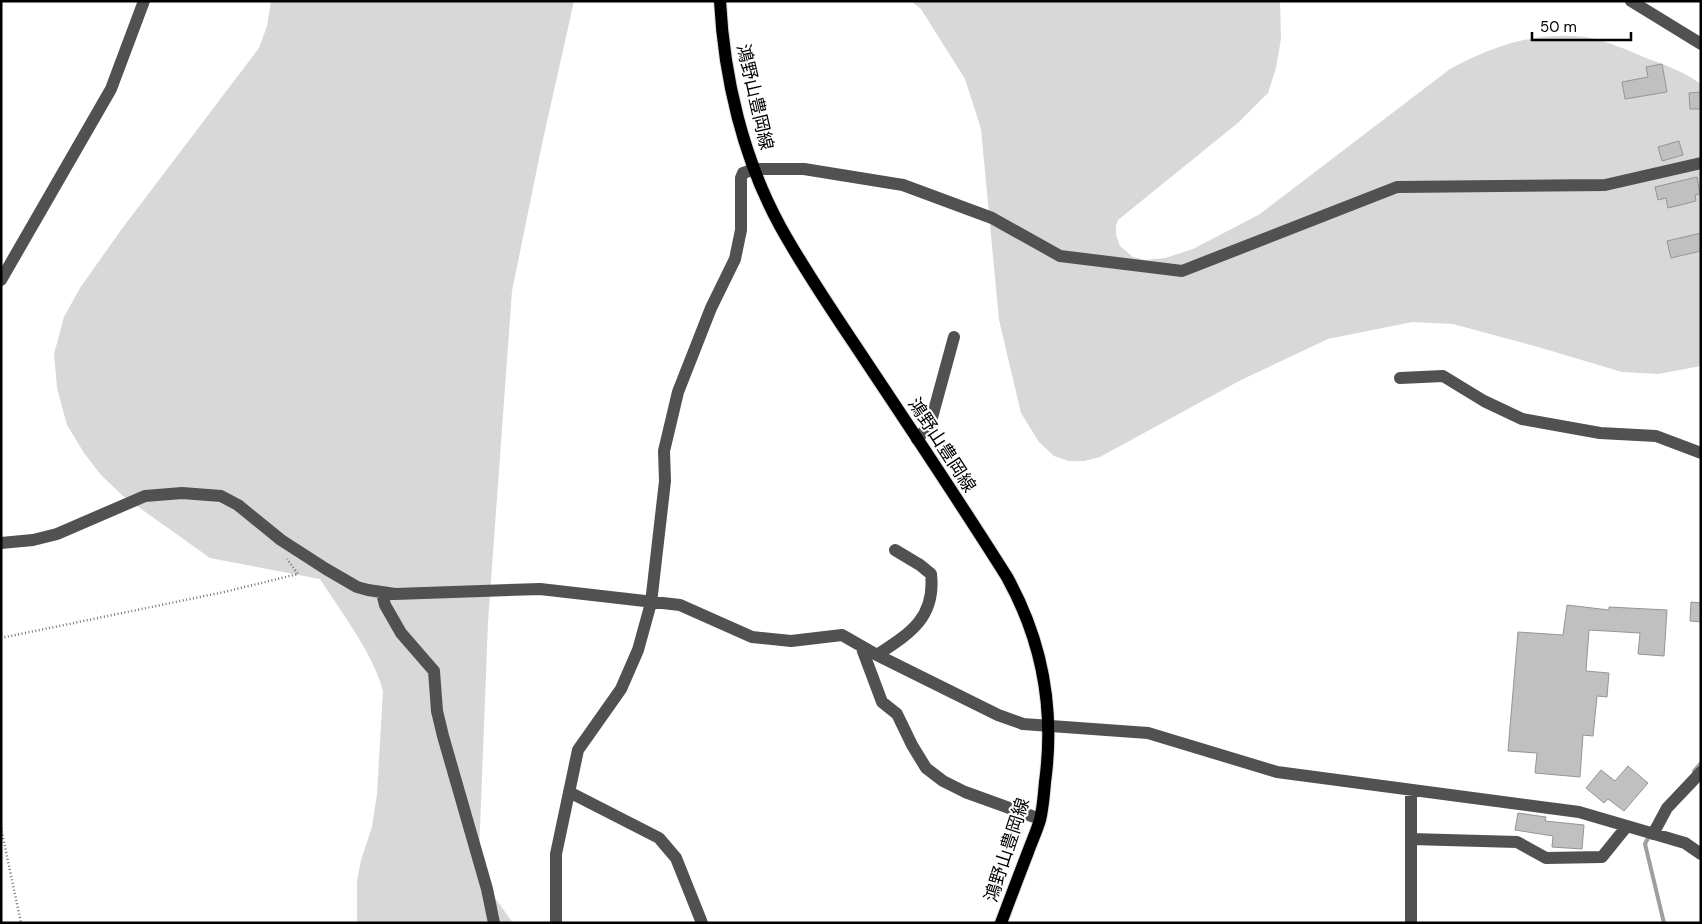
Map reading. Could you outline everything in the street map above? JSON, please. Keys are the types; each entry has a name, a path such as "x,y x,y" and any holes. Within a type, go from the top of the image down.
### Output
{"main road":[{"name":"鴻野山豊岡線","path":"720,1 735,106 755,170 779,225 813,282 1007,577 1020,601 1038,649 1050,727 1048,764 1040,819 1001,923"}],"street":[{"path":"1,280 110,88 144,1"},
{"path":"1631,1 1701,44"},
{"path":"556,923 556,854 578,750 621,689 638,650 651,603 665,482 664,451 678,392 711,308 735,259 742,230 741,178 743,173 755,170 804,169 903,185 992,218 1060,256 1182,270 1397,187 1605,185 1701,163"},
{"path":"917,438 930,425 954,337"},
{"path":"1400,378 1443,376 1484,401 1522,419 1600,433 1656,436 1701,453"},
{"path":"1,543 32,540 57,534 145,496 182,493 221,496 238,504 281,540 357,586 382,593 436,594 540,589 680,605 752,637 791,641 842,635 998,716 1023,724 1148,733 1277,772 1580,812 1685,843 1701,854"},
{"path":"877,654 907,635 920,620 930,603 931,574 895,550"},
{"path":"382,593 385,604 401,633 434,670 438,711 443,736 487,889 494,923"},
{"path":"861,646 882,702 898,714 912,745 926,768 943,781 966,792 1040,819"},
{"path":"1653,834 1667,808 1701,772"},
{"path":"1411,791 1411,923"},
{"path":"570,792 659,838 676,858 702,923"},
{"path":"1411,839 1517,842 1546,858 1602,857 1626,826"}],"path":[{"path":"1,638 224,592 298,574 279,548 281,540"},
{"path":"1,828 21,923"}],"shaded area":[{"path":"271,1 574,1 512,291 488,622 479,854 495,898 513,923 357,923 357,881 361,860 372,827 377,794 383,691 372,662 347,619 320,579 210,558 123,496 101,475 84,453 67,425 57,388 54,354 64,317 80,288 121,230 259,48 267,26"},
{"path":"911,1 1280,1 1281,39 1276,68 1268,93 1239,122 1118,220 1116,235 1120,246 1133,257 1145,260 1165,258 1193,249 1260,214 1450,69 1498,47 1532,38 1549,36 1585,37 1616,46 1675,69 1701,84 1701,366 1658,374 1622,372 1453,324 1412,322 1328,339 1241,380 1100,457 1084,461 1069,461 1054,456 1039,442 1021,413 999,320 981,129 965,79 921,9"}],"building":[{"path":"1662,64 1667,92 1625,99 1622,82 1648,77 1646,67"},
{"path":"1701,92 1701,109 1690,109 1689,93"},
{"path":"1679,141 1683,155 1662,161 1658,147"},
{"path":"1697,177 1700,194 1695,195 1696,201 1668,208 1666,198 1658,200 1655,187"},
{"path":"1701,233 1701,251 1671,258 1667,241"},
{"path":"1691,602 1701,603 1701,622 1690,621"},
{"path":"1567,605 1609,610 1609,607 1667,610 1664,656 1638,654 1640,633 1589,630 1586,671 1609,673 1607,697 1597,696 1593,736 1583,735 1580,777 1535,773 1537,753 1508,751 1518,632 1563,635"},
{"path":"1628,766 1648,783 1624,811 1608,799 1604,803 1586,788 1601,770 1615,781"},
{"path":"1518,813 1546,817 1545,821 1584,825 1582,849 1552,847 1553,836 1515,830"}],"waterway":[{"path":"1694,771 1701,763"},
{"path":"1649,836 1645,844 1664,923"}]}
